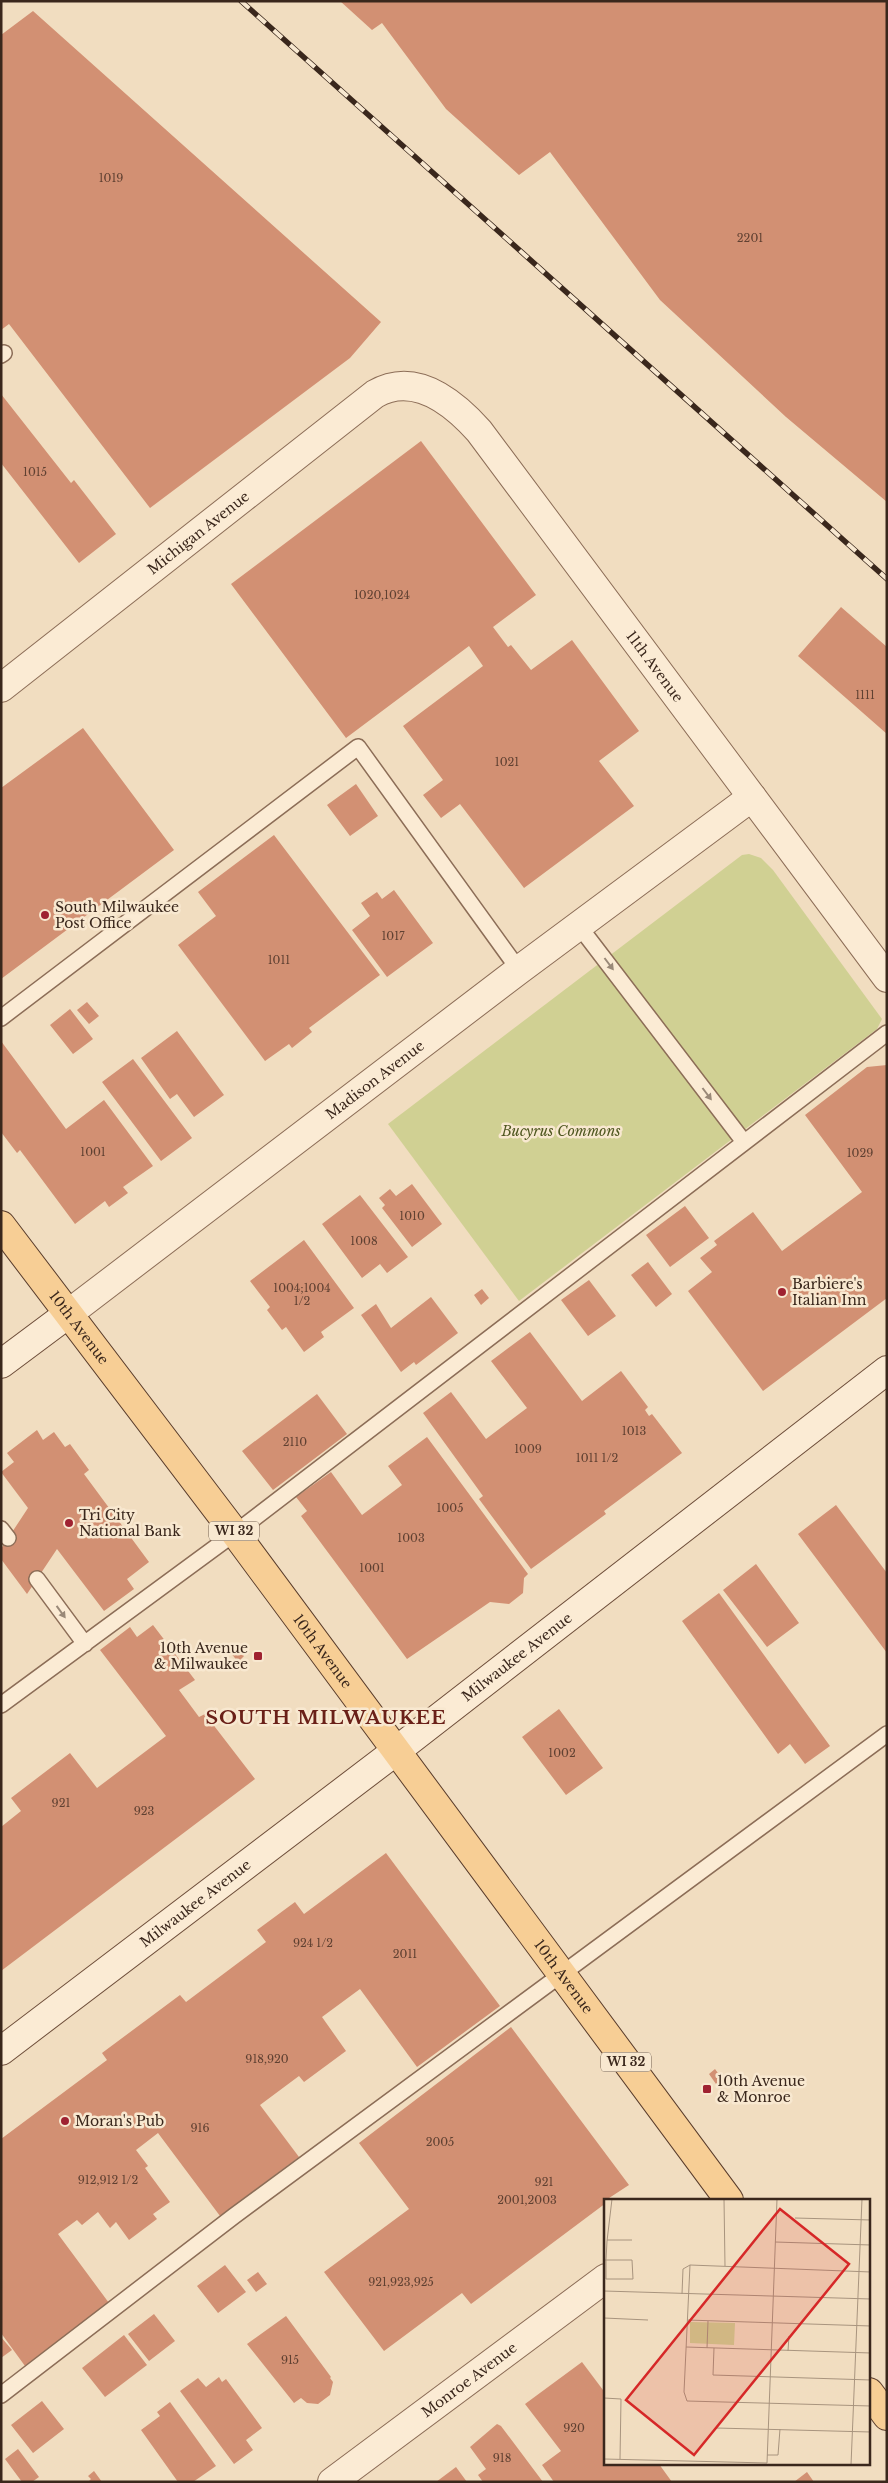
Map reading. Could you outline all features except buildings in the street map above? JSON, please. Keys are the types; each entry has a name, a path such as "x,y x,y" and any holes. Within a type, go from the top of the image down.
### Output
{"main road":[{"name":"10th Avenue","path":"1,1225 235,1532 561,1975 721,2198"},
{"path":"870,2393 887,2416"}],"street":[{"name":"Michigan Avenue","path":"1,688 375,394 386,388 400,386"},
{"name":"11th Avenue","path":"400,386 425,388 438,395 474,426 887,978"},
{"name":"Madison Avenue","path":"1,1364 519,970 752,797"},
{"name":"Milwaukee Avenue","path":"1,2051 396,1751 887,1370"},
{"name":"Monroe Avenue","path":"332,2482 604,2279"}],"lane":[{"path":"1,1018 358,747 519,970"},
{"path":"579,926 744,1142"},
{"path":"1,1705 235,1532 887,1033"},
{"path":"37,1579 84,1644"},
{"path":"1,2395 234,2216 887,1734"}],"green space":[{"name":"Bucyrus Commons","path":"749,854 761,858 773,870 882,1019 877,1029 519,1301 388,1124 742,855"}],"railway":[{"path":"241,1 887,579"}],"place":[{"name":"South Milwaukee Post Office","path":"45,915"},
{"name":"Barbiere's Italian Inn","path":"782,1292"},
{"name":"Tri City National Bank","path":"69,1523"},
{"name":"10th Avenue & Milwaukee","path":"258,1656"},
{"name":"10th Avenue & Monroe","path":"707,2089"},
{"name":"Moran's Pub","path":"65,2121"}],"district":[{"name":"SOUTH MILWAUKEE","path":"326,1717"}]}
